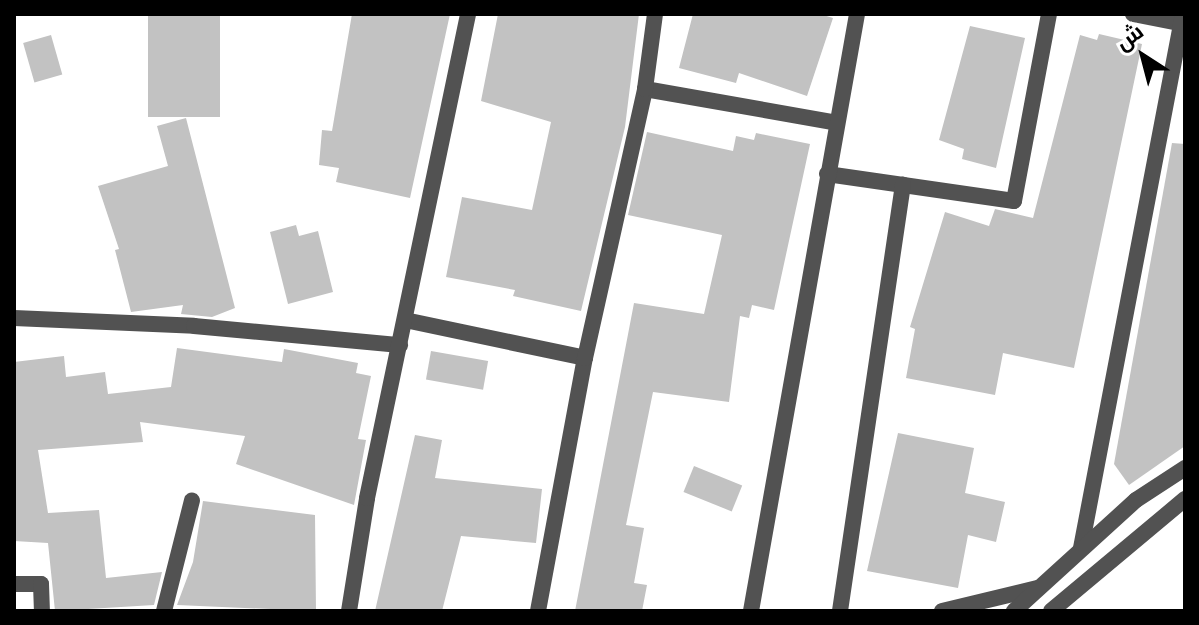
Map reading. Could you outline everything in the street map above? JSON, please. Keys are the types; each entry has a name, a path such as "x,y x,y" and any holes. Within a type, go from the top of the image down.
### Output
{"street":[{"path":"349,611 468,14"},
{"path":"538,611 585,358 645,89 655,14"},
{"path":"751,611 857,14"},
{"path":"827,174 1014,201 1049,14"},
{"path":"1081,548 1183,20 1133,14"},
{"path":"645,89 837,123"},
{"path":"840,611 903,185"},
{"path":"14,318 194,326 400,345"},
{"path":"405,320 585,358"},
{"path":"1014,611 1136,500 1185,468"},
{"path":"1051,611 1185,499"},
{"path":"164,611 192,500"},
{"path":"14,584 41,584 42,611"},
{"path":"942,611 1040,588"}],"building":[{"path":"148,14 220,14 220,117 148,117"},
{"path":"352,14 450,14 410,198 336,182 339,168 319,165 322,130 332,131"},
{"path":"498,14 639,14 625,127 581,311 513,296 515,290 446,277 462,197 532,210 551,122 481,101"},
{"path":"693,14 820,14 833,18 807,96 739,73 736,83 679,68"},
{"path":"970,26 1025,38 996,168 962,159 964,149 939,140"},
{"path":"1099,34 1142,44 1074,368 1003,353 995,395 906,378 915,329 910,327 945,212 989,226 995,209 1033,218 1080,35 1097,40"},
{"path":"51,35 62,74 34,82 23,43"},
{"path":"186,118 235,308 212,317 181,314 183,305 131,312 115,250 119,249 98,186 168,166 157,126"},
{"path":"647,132 733,151 736,136 754,140 756,133 810,144 774,310 752,305 749,318 740,316 729,402 653,392 626,525 644,528 634,583 647,585 642,611 575,611 634,303 704,314 722,235 628,215"},
{"path":"1172,143 1185,144 1185,446 1129,485 1114,464"},
{"path":"296,225 299,236 318,231 333,292 288,304 270,232"},
{"path":"177,348 282,362 284,349 358,363 356,373 371,376 358,439 366,440 354,505 236,464 245,436 140,422 143,442 38,450 48,513 99,510 106,578 162,572 154,605 55,611 48,543 14,541 14,362 64,356 66,377 105,372 108,394 171,387"},
{"path":"431,351 488,361 483,390 426,380"},
{"path":"898,433 974,448 965,493 1005,502 996,542 968,535 958,588 867,571"},
{"path":"415,435 442,440 435,478 542,489 536,543 461,536 442,611 375,611"},
{"path":"694,466 742,485 732,511 684,492"},
{"path":"203,501 315,515 316,611 177,605 193,562"}]}
